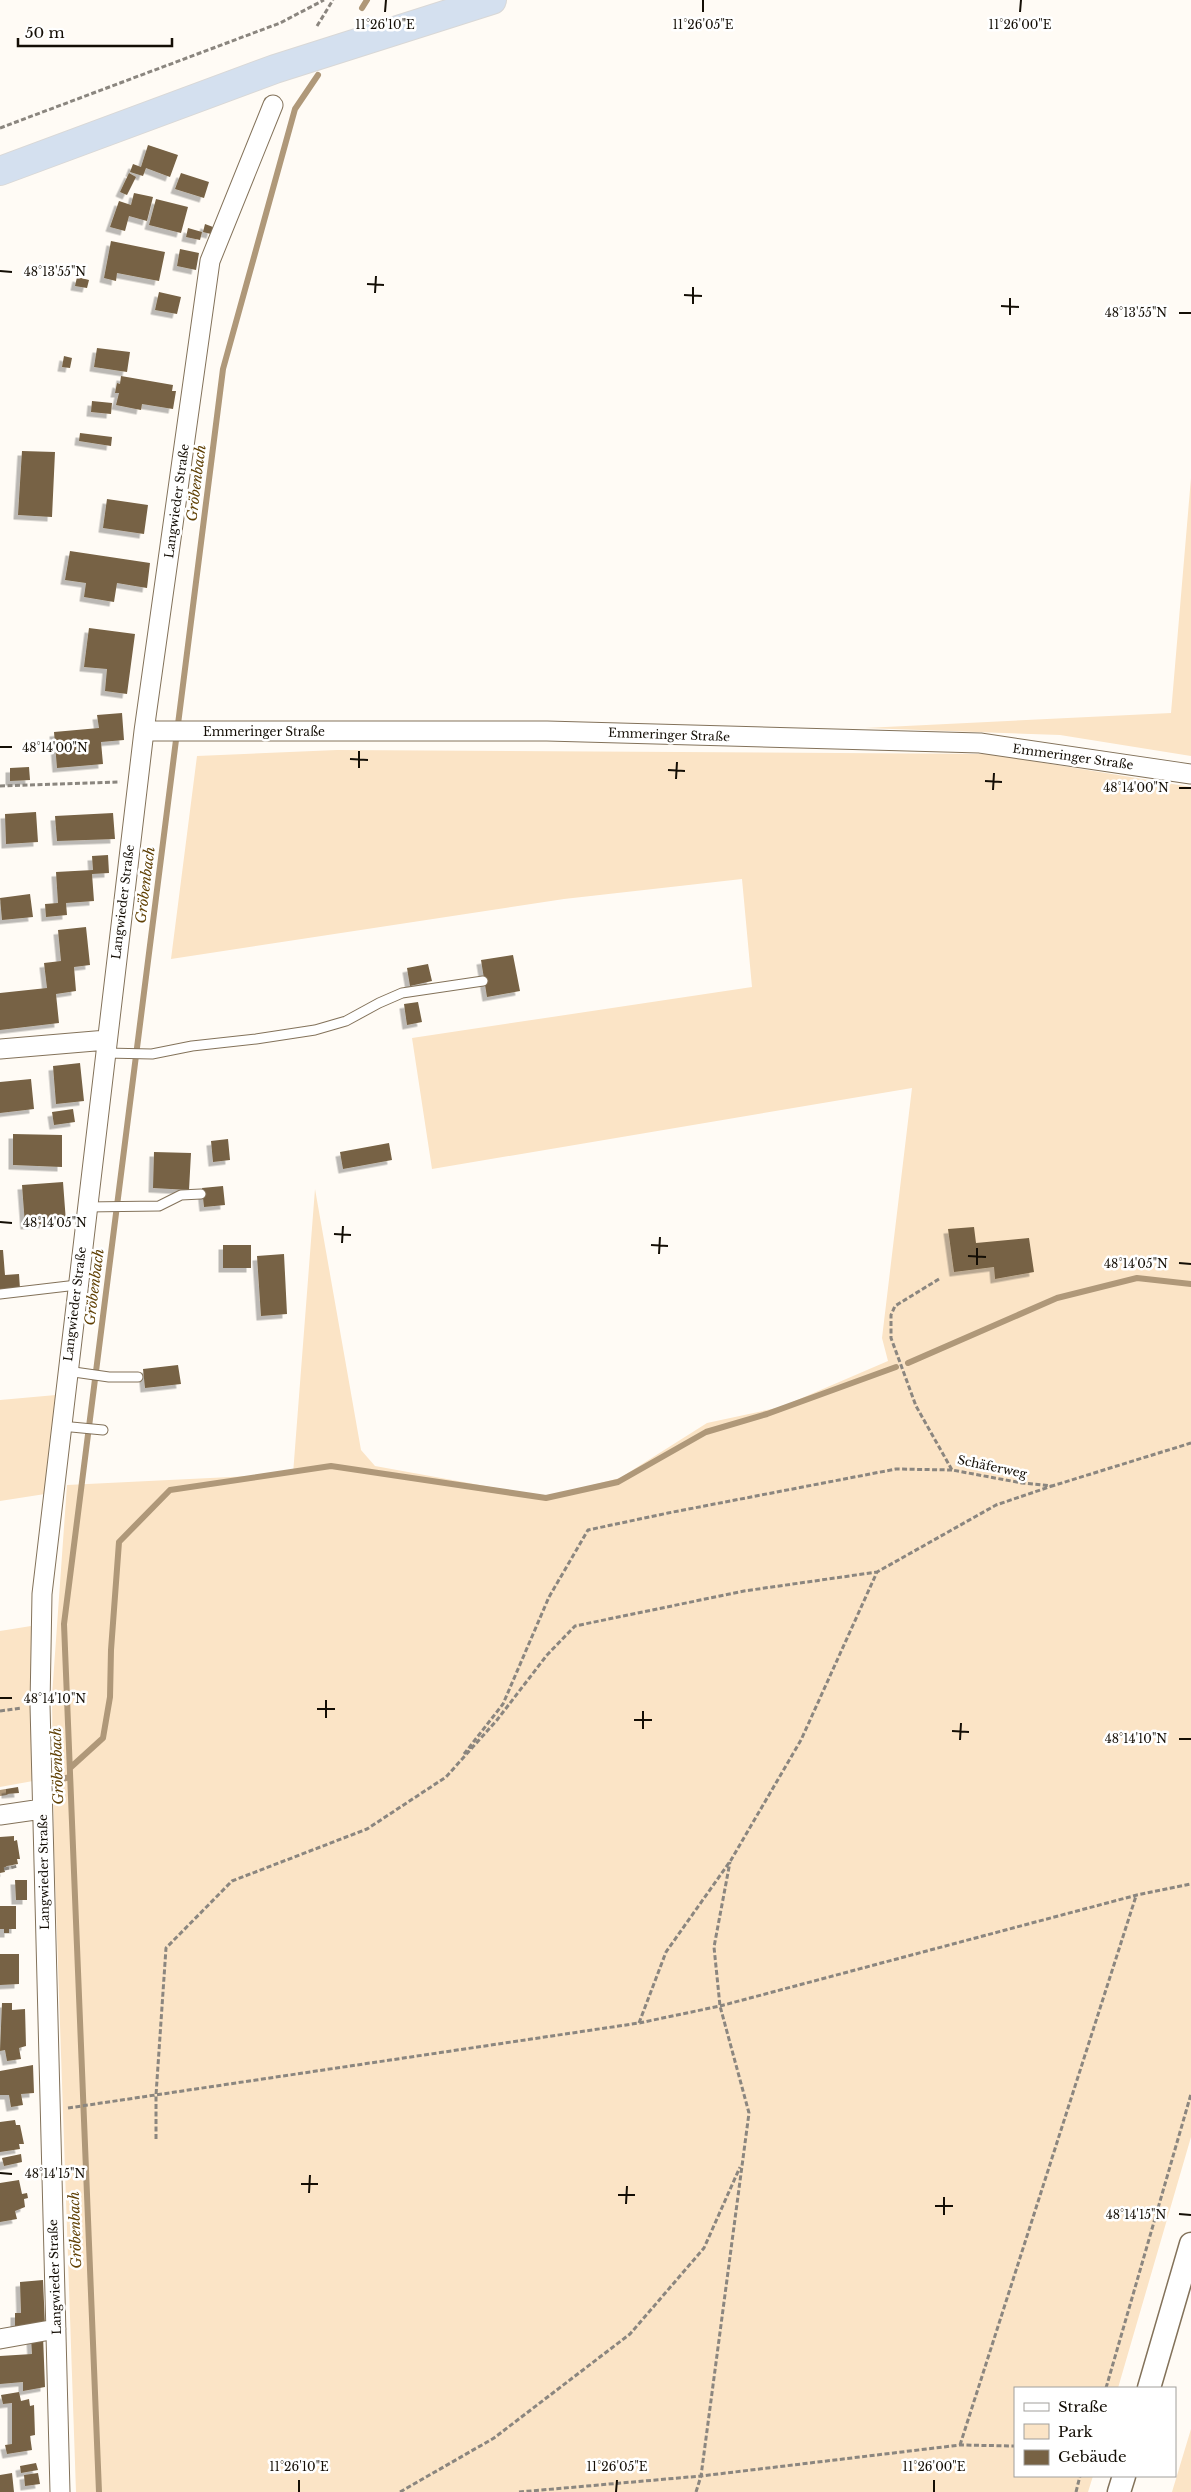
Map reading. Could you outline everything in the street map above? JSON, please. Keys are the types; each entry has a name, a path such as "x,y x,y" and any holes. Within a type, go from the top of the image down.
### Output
{"highway":[{"path":"0,171 275,69 492,0"}],"street":[{"name":"Langwieder Straße","path":"60,2492 42,1809 40,1705 42,1594 76,1372 77,1286 86,1207 111,1049 144,731 210,261 273,106"},
{"name":"Emmeringer Straße","path":"144,731 547,731 980,743 1191,774"},
{"path":"0,1049 111,1049"},
{"path":"0,1815 42,1809"},
{"path":"1149,2387 1191,2244"},
{"path":"0,2339 56,2329"},
{"path":"1119,2492 1124,2477"}],"lane":[{"path":"111,1049 152,1054 192,1046 315,1030 346,1021 402,993 483,981"},
{"path":"86,1207 159,1206 181,1195 200,1194"},
{"path":"0,1294 77,1286"},
{"path":"76,1372 109,1377 138,1377"},
{"path":"67,1426 103,1430"}],"path":[{"path":"0,128 280,23 324,0"},
{"path":"317,26 333,0"},
{"path":"0,786 138,782"},
{"name":"Schäferweg","path":"938,1279 895,1306 890,1326 891,1338 916,1406 952,1470 1022,1483 1052,1486 1191,1443"},
{"path":"446,1777 503,1704 549,1597 588,1530 668,1512 896,1469 952,1470"},
{"path":"156,2139 156,2095 166,1948 232,1881 367,1829 446,1777 497,1720 547,1655 575,1626 744,1591 877,1572 996,1505 1052,1486"},
{"path":"639,2023 666,1952 731,1860 801,1740 877,1572"},
{"path":"696,2492 700,2476 749,2113 720,2006 714,1946 731,1860"},
{"path":"4,1869 18,1866"},
{"path":"73,2107 107,2104 156,2095 639,2023 720,2006 1137,1895 1191,1884"},
{"path":"960,2445 1137,1895"},
{"path":"1106,2387 1191,2094"},
{"path":"400,2492 494,2438 630,2334 704,2248 742,2162"},
{"path":"519,2492 700,2476 960,2445 1014,2446"},
{"path":"1076,2492 1080,2477"}],"green space":[{"path":"1191,478 1191,756 1060,735 865,728 1171,713"},
{"path":"337,750 990,754 1191,787 1191,2137 1118,2387 1014,2387 1014,2477 1093,2477 1088,2492 76,2492 54,1849 52,1696 67,1485 293,1474 315,1189 361,1450 375,1466 545,1497 620,1478 707,1423 781,1407 888,1361 882,1338 912,1088 432,1169 412,1038 752,987 742,879 564,899 171,959 197,756"},
{"path":"56,1395 45,1494 0,1501 0,1400"},
{"path":"31,1626 33,1781 0,1787 0,1631"},
{"path":"1191,2429 1191,2492 1172,2492"}],"building":[{"path":"148,145 178,155 170,177 146,168 143,176 130,172 133,164 141,167"},
{"path":"129,173 136,177 127,195 120,192"},
{"path":"181,173 209,182 204,198 175,189"},
{"path":"134,193 153,197 147,221 129,216 125,231 110,227 119,201 131,205"},
{"path":"156,199 188,207 181,233 149,225"},
{"path":"205,224 213,227 211,234 203,232"},
{"path":"188,228 202,232 200,240 186,237"},
{"path":"111,241 165,252 159,281 117,273 116,281 104,278"},
{"path":"180,249 199,253 196,270 177,266"},
{"path":"77,277 89,280 87,288 75,286"},
{"path":"159,292 181,297 177,314 155,310"},
{"path":"97,348 130,352 127,372 94,367"},
{"path":"64,356 72,358 70,368 62,367"},
{"path":"121,376 173,385 172,391 176,391 173,409 142,404 141,410 116,405 119,393 115,393 117,383 120,384"},
{"path":"92,401 112,403 111,414 91,412"},
{"path":"80,433 112,437 111,446 79,441"},
{"path":"22,451 55,452 52,517 18,515"},
{"path":"107,499 148,505 144,534 103,528"},
{"path":"70,551 150,563 147,588 117,583 114,602 84,597 86,583 65,580"},
{"path":"89,628 135,634 127,694 105,691 107,669 84,667"},
{"path":"122,713 124,740 101,742 103,764 57,768 54,732 99,728 97,715"},
{"path":"29,767 30,780 10,781 10,768"},
{"path":"36,812 38,842 6,844 5,814"},
{"path":"113,813 115,839 57,841 55,816"},
{"path":"108,855 109,873 92,874 94,901 66,903 67,915 46,917 45,904 58,903 56,872 93,870 92,856"},
{"path":"30,894 33,917 2,920 0,898"},
{"path":"86,927 90,965 74,967 76,991 56,994 59,1023 0,1030 0,993 47,988 44,963 61,961 58,930"},
{"path":"513,955 520,991 487,997 481,960"},
{"path":"428,964 432,981 410,986 407,968"},
{"path":"418,1002 422,1022 407,1025 404,1004"},
{"path":"80,1063 84,1101 56,1104 53,1066"},
{"path":"31,1079 34,1109 0,1113 0,1082"},
{"path":"73,1109 75,1122 54,1125 52,1112"},
{"path":"13,1134 62,1135 62,1167 13,1165"},
{"path":"228,1139 230,1160 213,1162 211,1141"},
{"path":"389,1143 392,1160 343,1169 340,1152"},
{"path":"154,1152 191,1153 189,1190 153,1188"},
{"path":"63,1182 66,1222 25,1225 22,1185"},
{"path":"223,1186 225,1205 204,1207 202,1188"},
{"path":"974,1227 976,1243 1029,1238 1034,1272 995,1279 994,1267 954,1272 948,1229"},
{"path":"223,1245 251,1245 251,1268 223,1268"},
{"path":"0,1250 3,1250 5,1275 19,1274 20,1289 0,1291"},
{"path":"284,1254 287,1314 261,1316 257,1256"},
{"path":"178,1365 181,1384 145,1388 143,1369"},
{"path":"18,1787 19,1793 6,1794 6,1789"},
{"path":"14,1836 14,1841 17,1840 20,1859 17,1859 18,1864 7,1866 4,1868 5,1872 0,1873 0,1837"},
{"path":"15,1880 27,1880 27,1900 16,1900"},
{"path":"0,1906 16,1906 16,1929 9,1929 9,1933 4,1933 4,1929 0,1929"},
{"path":"0,1954 19,1954 19,1984 0,1985"},
{"path":"2,2003 12,2003 12,2010 25,2009 26,2046 19,2048 21,2059 7,2061 5,2050 0,2051"},
{"path":"33,2065 34,2093 21,2094 23,2105 11,2107 9,2095 0,2095 0,2071"},
{"path":"15,2120 16,2125 20,2125 24,2144 19,2144 20,2149 0,2152 0,2122"},
{"path":"21,2154 22,2162 4,2166 2,2158"},
{"path":"19,2180 22,2194 27,2193 28,2198 24,2199 25,2207 15,2211 17,2219 0,2222 0,2183"},
{"path":"43,2280 45,2326 15,2327 15,2313 21,2313 20,2282"},
{"path":"43,2336 45,2387 23,2391 23,2382 0,2384 0,2356 32,2354 31,2338"},
{"path":"19,2392 21,2401 29,2399 30,2406 34,2405 35,2435 30,2436 32,2450 7,2454 5,2445 12,2444 12,2403 3,2404 1,2395"},
{"path":"36,2463 38,2470 21,2473 20,2466"},
{"path":"12,2473 14,2492 0,2492 0,2475"},
{"path":"38,2473 40,2484 25,2486 24,2475"}],"waterway":[{"name":"Gröbenbach","path":"362,8 367,0"},
{"name":"Gröbenbach","path":"99,2492 64,1624 223,369 295,109 318,75"},
{"path":"908,1363 1057,1298 1137,1278 1191,1284"},
{"path":"70,1768 103,1738 110,1697 111,1650 119,1542 170,1490 331,1466 546,1498 618,1482 706,1432 767,1414 896,1367"},
{"path":"58,1780 70,1777"},
{"path":"0,1793 6,1792"}]}
